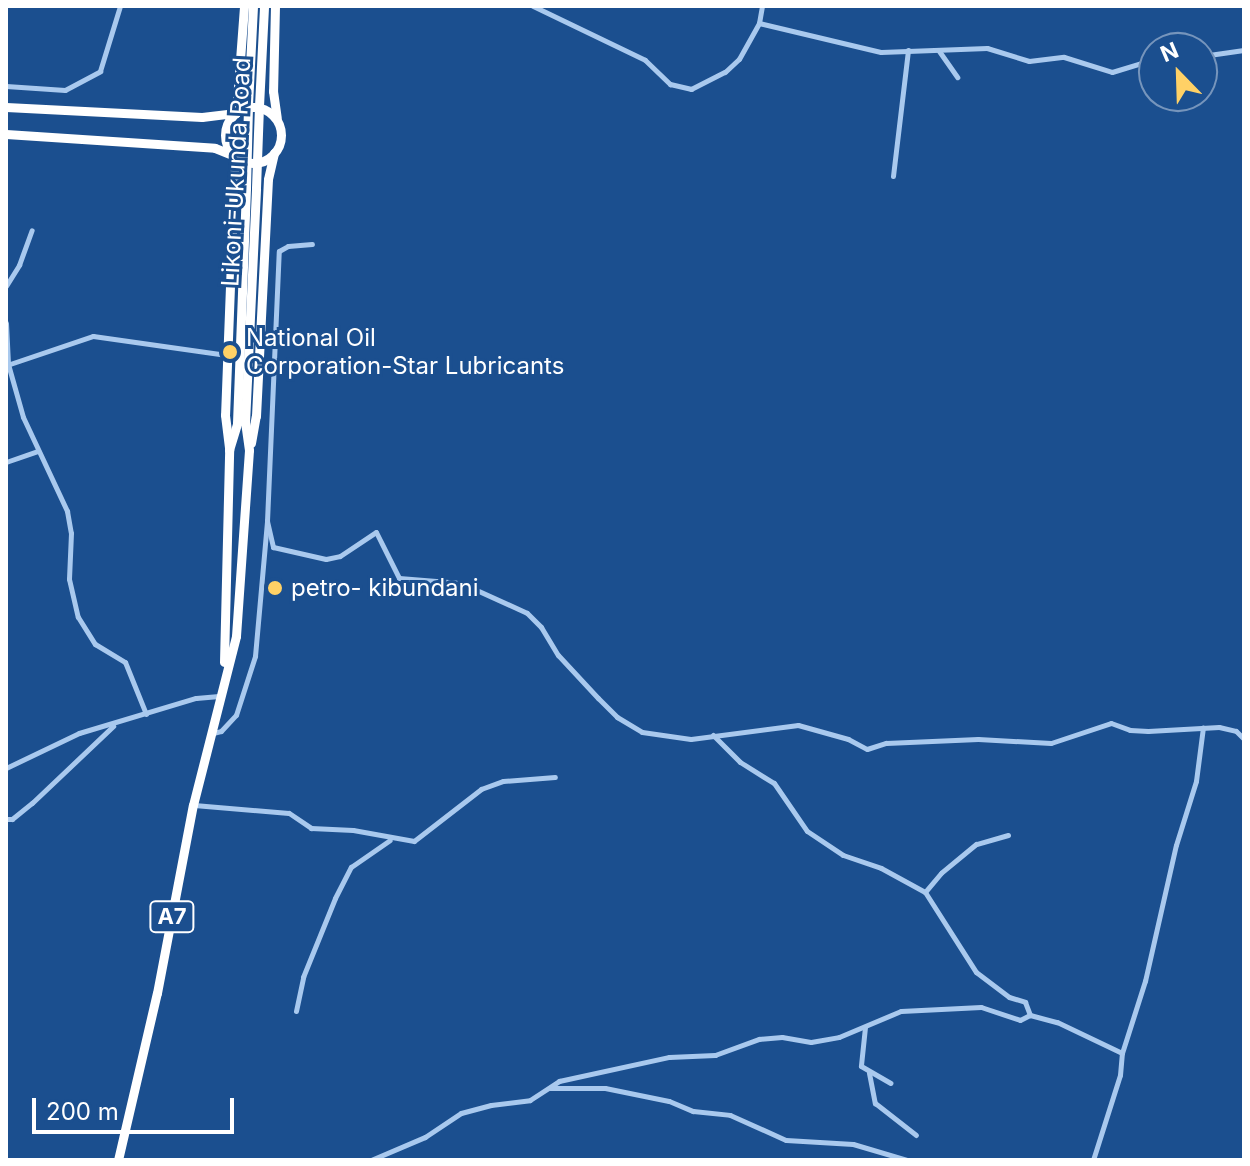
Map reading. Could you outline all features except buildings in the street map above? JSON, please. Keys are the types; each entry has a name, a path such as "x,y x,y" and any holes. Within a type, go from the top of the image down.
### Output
{"highway":[{"path":"229,450 225,415 235,156 226,137 227,126 236,113 244,6"},
{"name":"Likoni-Ukunda Road","path":"118,1160 157,993 193,805 236,636 241,594 249,450 241,423 253,6"},
{"name":"Likoni-Ukunda Road","path":"224,674 229,450 241,423 264,6"},
{"path":"249,450 256,416 268,179 281,138 273,91 275,6"},
{"path":"6,107 202,117 262,108 278,121"},
{"path":"6,134 215,148 255,162 274,153"}],"street":[{"path":"6,86 65,90 100,71 120,6"},
{"path":"533,6 645,60 670,84 691,89 733,66 759,23 762,6"},
{"path":"759,23 809,33 862,50 987,48 1029,61 1064,57 1112,72 1138,64"},
{"path":"893,176 908,50"},
{"path":"938,50 957,77"},
{"path":"1218,54 1244,50"},
{"path":"6,286 19,265 32,230"},
{"path":"213,733 221,731 236,715 255,656 267,521 279,251 288,246 312,244"},
{"path":"6,323 7,365 23,417 67,511 71,533 69,579 78,617 95,644 125,662 146,714"},
{"path":"7,365 93,336 229,356"},
{"path":"6,462 38,451"},
{"path":"267,521 273,547 326,559 340,556 376,532 399,578 461,583 534,618 558,655 617,717 642,732 691,739 798,725 848,739 867,749 886,743 978,739 1051,743 1111,723 1130,730 1148,731 1188,732 1203,727 1236,731 1244,739"},
{"path":"6,768 79,733 114,726 196,698 220,696"},
{"path":"6,819 12,819 32,803 114,726"},
{"path":"1093,1160 1120,1075 1122,1053 1145,981 1176,845 1196,781 1203,727"},
{"path":"713,735 740,762 774,783 807,831 843,855 881,868 925,892 976,972 1009,997 1025,1002 1030,1015"},
{"path":"193,805 289,813 311,828 353,830 391,839 418,840 481,789 503,781 555,777"},
{"path":"925,892 941,873 976,844 1008,835"},
{"path":"296,1011 303,977 351,867 391,839"},
{"path":"371,1160 425,1137 461,1113 530,1100 559,1081 669,1057 715,1055 759,1039 782,1037 811,1042 839,1037 901,1011 931,1006 981,1007 1020,1020 1030,1015 1057,1022 1122,1053"},
{"path":"865,1027 860,1061 869,1073 875,1103 916,1135"},
{"path":"869,1073 890,1083"},
{"path":"549,1088 605,1088 669,1101 693,1111 730,1115 786,1140 853,1144 907,1160"}],"place":[{"name":"National Oil Corporation-Star Lubricants","path":"230,352"},
{"name":"petro- kibundani","path":"275,588"}]}
